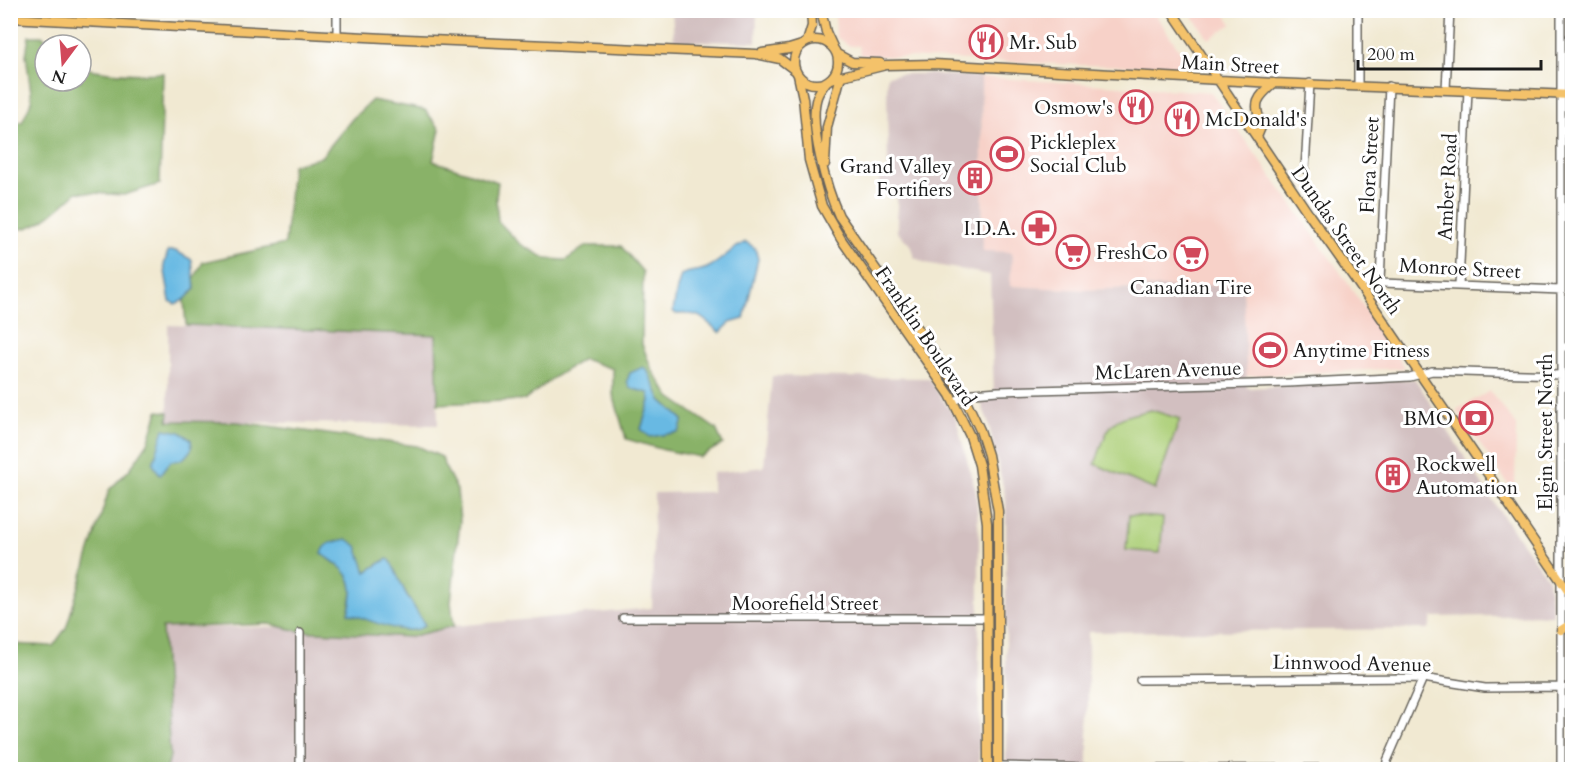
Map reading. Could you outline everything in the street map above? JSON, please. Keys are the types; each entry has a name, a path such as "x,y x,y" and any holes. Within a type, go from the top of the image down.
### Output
{"main road":[{"path":"797,73 794,66 796,54 805,43 812,26 811,10"},
{"path":"10,18 756,54 780,59 811,84 829,80 837,69 835,52 829,41 821,10"},
{"name":"Dundas Street North","path":"1171,10 1572,597"},
{"path":"756,54 789,49 819,40 835,52"},
{"name":"Main Street","path":"835,52 852,62 886,65 934,64 1274,83 1572,95"},
{"name":"Main Street","path":"829,80 886,65"},
{"name":"Franklin Boulevard","path":"797,73 803,98 809,160 822,206 841,239 954,401 970,436 979,465 987,523 988,770"},
{"path":"824,177 825,138 841,76"},
{"name":"Franklin Boulevard","path":"829,80 820,90 815,105 818,151 824,177 838,216 964,396 980,430 988,455 998,511 998,768"},
{"path":"1257,137 1262,125 1257,103 1260,96 1274,83"},
{"path":"1561,630 1572,623"}],"street":[{"path":"337,35 338,10"},
{"path":"1358,10 1358,85"},
{"path":"1446,89 1450,10"},
{"name":"Elgin Street North","path":"1561,10 1562,770"},
{"path":"1305,169 1310,83"},
{"name":"Flora Street","path":"1380,281 1389,86"},
{"name":"Amber Road","path":"1459,285 1468,90"},
{"name":"Monroe Street","path":"1357,282 1380,281 1561,290"},
{"path":"1561,347 1572,347"},
{"name":"McLaren Avenue","path":"954,401 964,396 998,391 1410,377 1432,371 1561,375"},
{"name":"Moorefield Street","path":"623,618 987,618"},
{"path":"300,633 300,770"},
{"path":"998,768 1387,769 1387,761 1423,678"},
{"name":"Linnwood Avenue","path":"1140,680 1423,678 1485,688 1562,687"}],"shaded area":[{"path":"672,11 757,11 756,42 674,41"},
{"path":"835,11 1153,11 1185,58 1187,67 1080,65 860,55 859,46 850,46 836,37"},
{"path":"1189,11 1223,11 1232,24 1209,39"},
{"path":"899,74 981,77 983,251 1012,252 1010,286 1085,290 1243,284 1247,388 1415,379 1498,509 1548,579 1553,615 1432,617 1429,629 1088,632 1088,769 1006,769 1006,499 988,421 981,403 994,397 990,275 925,263 914,257 910,244 897,232 897,190 879,190 879,176 888,176 887,76"},
{"path":"981,77 1211,92 1345,279 1405,368 1246,376 1243,284 1085,290 1010,286 983,251"},
{"path":"168,325 436,335 438,425 168,421"},
{"path":"772,376 928,378 956,419 976,492 979,539 979,769 162,770 162,628 454,626 652,608 654,493 712,492 712,473 764,467"},
{"path":"1490,391 1516,425 1515,494 1456,410"}],"green space":[{"path":"29,36 33,36 33,93 93,93 93,69 122,73 163,73 160,184 124,195 77,192 38,223 20,229 11,228 11,122 22,122 32,100 26,55"},
{"path":"372,100 425,110 440,129 433,161 498,182 496,198 498,221 520,244 547,259 566,260 586,246 621,246 643,272 642,344 652,370 670,397 716,429 723,444 700,457 626,439 613,394 613,369 583,359 553,378 525,400 438,404 436,335 186,325 184,300 195,289 194,279 203,262 285,244 292,165 321,157 352,119","holes":["647,370 661,400 683,420 641,429 650,401 649,393 630,388"]},
{"path":"1151,410 1180,419 1155,490 1095,464 1108,431 1117,420"},
{"path":"158,411 169,412 168,421 238,422 417,446 442,457 457,490 460,521 451,602 454,626 409,637 299,631 269,624 162,628 170,756 167,769 11,770 11,644 53,646 66,628 109,490 130,469 148,443","holes":["387,559 424,625 348,613 352,590 344,568 366,572"]},
{"path":"1129,515 1163,518 1160,553 1126,550"}],"water":[{"path":"746,242 755,248 758,259 744,319 730,323 720,333 701,317 676,314 673,311 681,275 706,269"},
{"path":"168,251 176,251 192,260 195,289 184,300 175,304 170,301 164,265"},
{"path":"643,367 647,370 661,400 683,420 679,432 650,437 641,429 650,401 649,393 630,388 627,381 630,373"},
{"path":"164,429 180,432 191,439 192,448 184,458 171,461 160,475 153,464"},
{"path":"347,539 357,546 366,572 387,559 390,560 406,594 425,625 418,629 399,629 348,613 352,592 349,578 345,571 322,554 328,544"}],"place":[{"name":"Mr. Sub","path":"986,42"},
{"name":"Osmow's","path":"1136,107"},
{"name":"McDonald's","path":"1182,119"},
{"name":"Pickleplex Social Club","path":"1007,154"},
{"name":"Grand Valley Fortifiers","path":"975,178"},
{"name":"I.D.A.","path":"1039,228"},
{"name":"FreshCo","path":"1073,252"},
{"name":"Canadian Tire","path":"1191,254"},
{"name":"Anytime Fitness","path":"1270,350"},
{"name":"BMO","path":"1476,418"},
{"name":"Rockwell Automation","path":"1393,475"}]}
